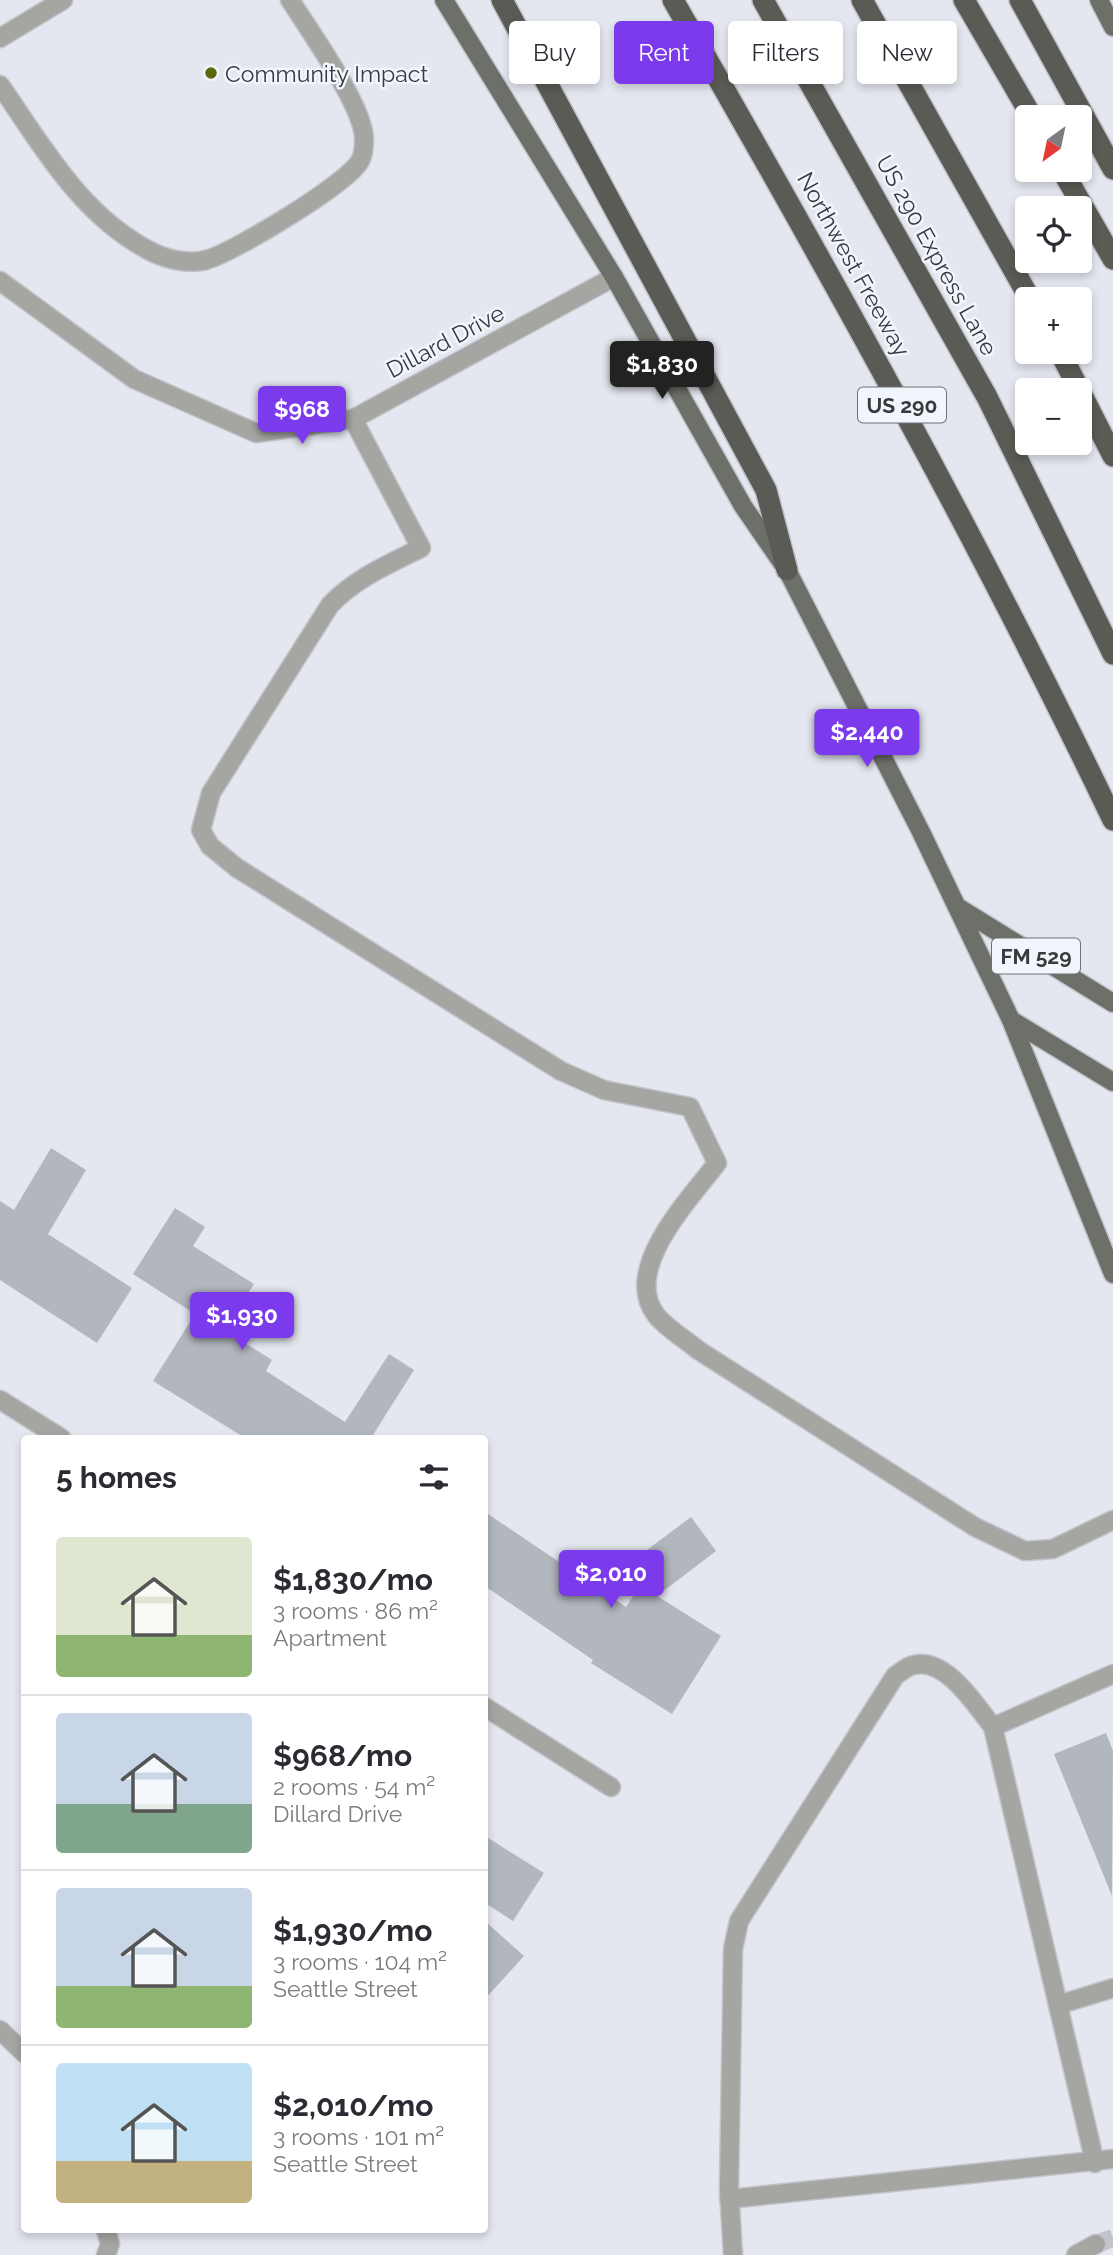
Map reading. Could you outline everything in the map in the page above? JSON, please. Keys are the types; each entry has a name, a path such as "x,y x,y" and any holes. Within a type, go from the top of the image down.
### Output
{"highway":[{"path":"502,0 766,490 787,570"},
{"name":"Northwest Freeway","path":"673,0 908,417 1001,593 1113,820"},
{"name":"US 290 Express Lane","path":"763,0 987,397 1113,654"},
{"path":"862,0 1023,287"},
{"path":"964,0 1025,105"},
{"path":"1020,0 1113,169"},
{"path":"1069,182 1113,259"},
{"path":"1066,364 1113,456"}],"main road":[{"path":"444,0 614,277 743,506 787,570 959,908 1011,1020 1113,1274"},
{"path":"1105,3 1113,27"},
{"name":"FM 529","path":"959,908 1113,1003"},
{"path":"1011,1020 1113,1082"}],"street":[{"path":"0,38 63,0"},
{"path":"0,85 78,196 114,227 153,253 185,261 208,260 310,203 346,177 361,160 364,138 357,110 290,0"},
{"name":"Dillard Drive","path":"0,281 134,379 256,433 353,419 614,277"},
{"path":"353,419 421,548 362,577 348,586 330,605 211,793 203,813 201,830 210,846 237,868 561,1071 604,1090 690,1107 717,1163 652,1253 646,1273 647,1295 656,1315 698,1350 975,1527 1025,1551 1053,1549 1113,1520"},
{"path":"0,1400 56,1435"},
{"path":"733,2255 729,2199 733,1949 739,1922 895,1676 916,1664 936,1666 959,1684 993,1727 1095,2163"},
{"path":"993,1727 1113,1674"},
{"path":"488,1709 611,1787"},
{"path":"1058,2005 1113,1988"},
{"path":"0,2030 21,2050"},
{"path":"729,2199 1095,2163 1113,2159"},
{"path":"106,2255 110,2244 107,2233"},
{"path":"1076,2255 1096,2244"}],"building":[{"path":"51,1148 86,1170 48,1234 132,1288 97,1343 0,1280 0,1201 14,1210"},
{"path":"175,1208 205,1227 193,1246 254,1284 224,1330 272,1360 266,1371 345,1422 389,1354 414,1370 373,1435 240,1435 153,1381 195,1314 133,1274"},
{"path":"488,1514 626,1607 656,1561 647,1550 691,1517 716,1551 657,1596 721,1636 672,1714 591,1663 593,1660 488,1588"},
{"path":"1106,1733 1113,1751 1112,1896 1054,1754"},
{"path":"488,1838 544,1873 513,1921 488,1905"},
{"path":"488,1924 524,1956 488,1996"}],"tunnel":[{"path":"1096,2244 1113,2238"}],"place":[{"name":"Community Impact","path":"211,73"}]}
